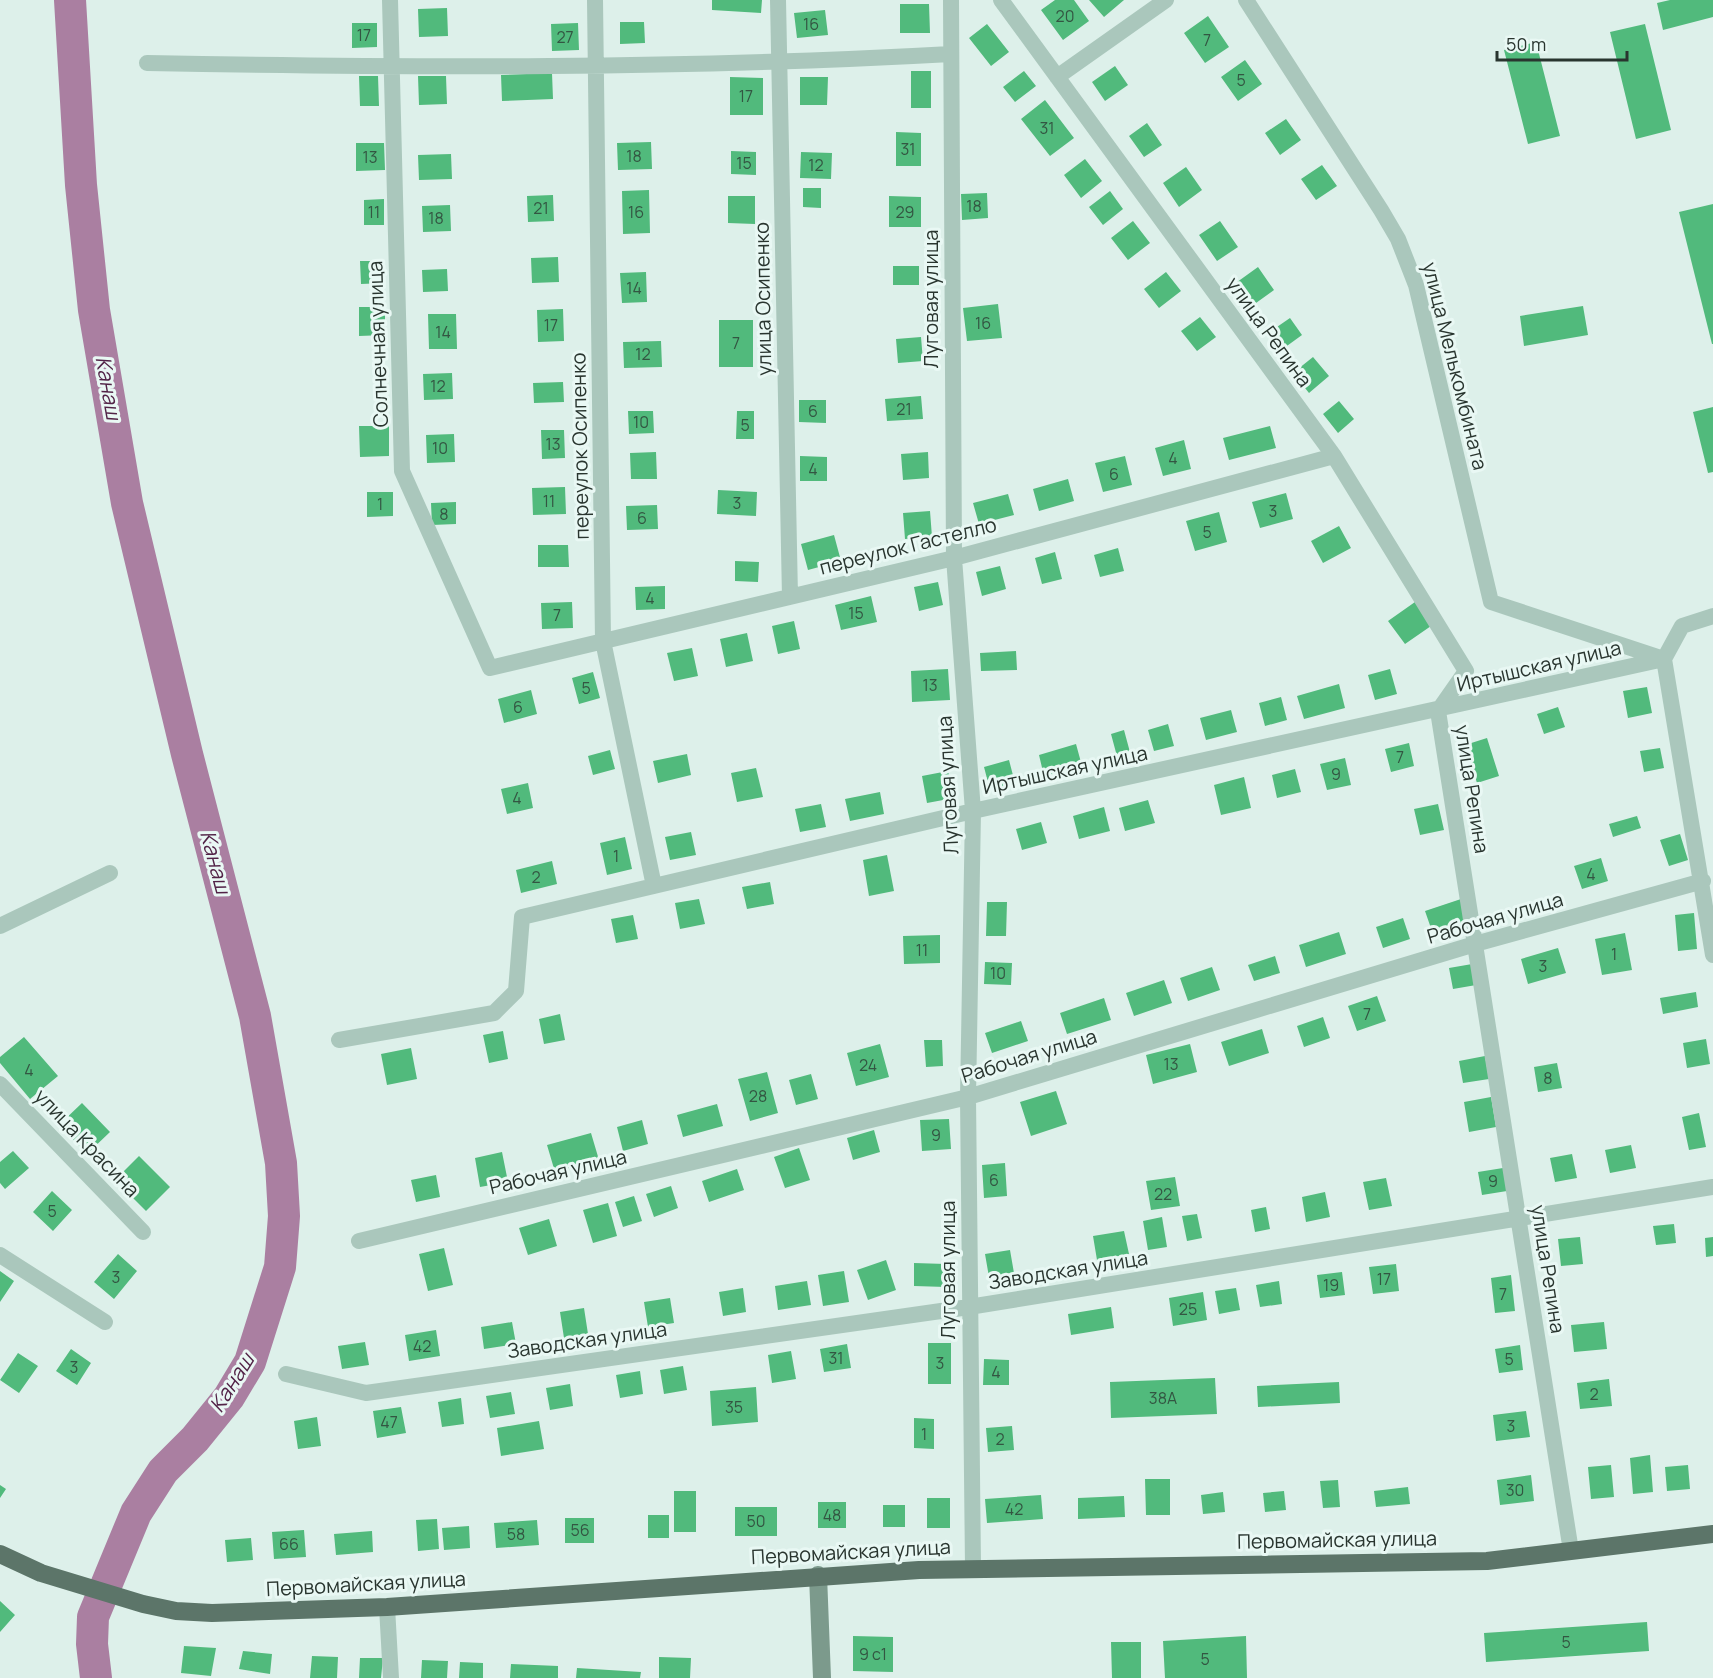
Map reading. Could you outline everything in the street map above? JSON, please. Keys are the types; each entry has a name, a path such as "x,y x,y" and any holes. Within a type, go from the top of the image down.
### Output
{"main road":[{"name":"Первомайская улица","path":"1,1557 41,1573 143,1604 176,1611 212,1613 387,1607 818,1575 973,1568 1487,1561 1713,1534"},
{"path":"818,1575 822,1678"}],"street":[{"name":"Солнечная улица","path":"390,0 402,471 490,668"},
{"name":"переулок Осипенко","path":"595,0 603,641 654,886"},
{"name":"улица Осипенко","path":"778,0 790,597"},
{"name":"Луговая улица","path":"951,0 954,558 973,811 968,1097 973,1568"},
{"name":"улица Репина","path":"1001,0 1334,456 1466,671 1438,711 1571,1551"},
{"path":"1057,77 1166,0"},
{"name":"улица Мелькомбината","path":"1246,0 1381,210 1401,248 1416,285 1491,602 1664,659"},
{"path":"147,63 392,68 779,63 951,54"},
{"name":"переулок Гастелло","path":"490,668 954,558 1334,456"},
{"path":"1713,616 1682,626 1664,659 1703,881 1713,955"},
{"name":"Иртышская улица","path":"339,1040 494,1013 516,991 522,917 973,811 1438,711 1664,659"},
{"path":"0,926 110,873"},
{"name":"Рабочая улица","path":"359,1241 968,1097 1475,944 1703,881"},
{"name":"улица Красина","path":"0,1084 143,1232"},
{"name":"Заводская улица","path":"286,1374 366,1393 969,1307 1713,1187"},
{"path":"0,1255 105,1322"},
{"path":"387,1607 391,1678"}],"building":[{"path":"712,0 762,0 761,13 712,10"},
{"path":"1055,0 1074,0 1089,21 1063,40 1041,10"},
{"path":"1089,0 1124,0 1104,17"},
{"path":"1670,0 1713,0 1713,17 1663,30 1657,3"},
{"path":"900,4 929,4 930,33 900,33"},
{"path":"447,8 448,36 419,37 418,9"},
{"path":"825,10 828,35 797,38 794,13"},
{"path":"1208,16 1229,47 1205,63 1184,33"},
{"path":"620,22 644,22 645,43 620,44"},
{"path":"352,23 377,23 377,47 352,48"},
{"path":"578,23 579,50 552,51 551,24"},
{"path":"987,24 1009,52 991,66 969,38"},
{"path":"1645,24 1671,130 1636,139 1610,32"},
{"path":"1536,42 1560,136 1528,144 1504,50"},
{"path":"1245,60 1262,84 1238,101 1221,77"},
{"path":"1115,66 1128,85 1105,101 1092,82"},
{"path":"911,71 931,71 931,108 911,108"},
{"path":"1024,71 1036,86 1015,102 1003,87"},
{"path":"552,73 553,99 502,101 501,75"},
{"path":"359,76 378,76 379,106 360,106"},
{"path":"418,76 446,76 447,104 419,105"},
{"path":"730,77 763,78 763,115 730,115"},
{"path":"800,77 828,77 827,105 800,105"},
{"path":"1045,100 1074,138 1050,156 1021,119"},
{"path":"1286,119 1301,140 1280,155 1265,133"},
{"path":"1147,123 1162,145 1144,157 1129,136"},
{"path":"896,132 921,133 921,166 896,166"},
{"path":"651,142 652,169 618,170 617,143"},
{"path":"356,143 384,143 385,170 356,171"},
{"path":"731,151 756,152 756,175 731,174"},
{"path":"801,152 832,153 831,179 800,178"},
{"path":"451,154 452,179 419,180 418,155"},
{"path":"1085,159 1102,181 1081,198 1064,175"},
{"path":"1322,165 1337,186 1316,200 1301,179"},
{"path":"1186,167 1202,190 1179,207 1163,183"},
{"path":"803,188 821,188 821,208 803,207"},
{"path":"649,190 650,233 623,234 622,191"},
{"path":"1110,191 1123,209 1103,225 1089,207"},
{"path":"987,193 988,218 962,220 961,194"},
{"path":"553,195 554,221 528,222 527,196"},
{"path":"728,196 755,196 755,224 728,223"},
{"path":"889,196 921,197 921,227 889,227"},
{"path":"384,199 384,225 364,225 364,200"},
{"path":"1713,204 1713,344 1712,344 1679,212"},
{"path":"450,205 451,231 423,232 422,206"},
{"path":"1133,221 1150,243 1128,260 1111,238"},
{"path":"1220,221 1238,247 1217,261 1199,235"},
{"path":"558,257 559,282 532,283 531,258"},
{"path":"360,261 384,261 385,283 361,284"},
{"path":"893,266 919,266 919,285 893,285"},
{"path":"1258,267 1274,290 1249,308 1233,285"},
{"path":"447,269 448,291 423,292 422,270"},
{"path":"646,272 647,302 622,303 620,273"},
{"path":"1166,272 1181,291 1159,308 1144,289"},
{"path":"998,304 1002,338 967,341 963,308"},
{"path":"1583,306 1588,335 1524,346 1520,316"},
{"path":"359,307 385,307 385,335 359,336"},
{"path":"563,309 564,341 538,342 537,310"},
{"path":"428,314 456,314 457,349 429,349"},
{"path":"1200,317 1216,337 1197,351 1181,331"},
{"path":"1290,318 1302,335 1280,351 1268,333"},
{"path":"719,320 753,320 753,367 719,367"},
{"path":"921,337 923,361 898,363 896,339"},
{"path":"661,341 662,367 624,368 623,342"},
{"path":"1313,357 1329,376 1309,393 1293,373"},
{"path":"452,373 453,399 424,400 423,374"},
{"path":"563,382 564,402 534,403 533,383"},
{"path":"921,396 923,419 887,421 885,399"},
{"path":"799,400 826,400 826,423 799,422"},
{"path":"1339,401 1354,419 1338,433 1323,414"},
{"path":"1713,407 1713,472 1708,473 1693,412"},
{"path":"628,411 653,411 654,433 629,434"},
{"path":"737,411 754,411 754,439 736,439"},
{"path":"359,426 389,426 389,456 360,457"},
{"path":"1270,426 1276,448 1229,460 1223,438"},
{"path":"541,430 564,430 565,458 542,459"},
{"path":"454,434 455,462 427,463 426,435"},
{"path":"1184,440 1191,469 1163,476 1155,448"},
{"path":"656,452 657,479 631,479 630,453"},
{"path":"928,452 929,478 903,480 901,454"},
{"path":"800,456 827,457 827,481 800,481"},
{"path":"1125,456 1132,485 1103,492 1095,463"},
{"path":"1068,479 1074,501 1039,511 1033,489"},
{"path":"565,487 566,514 533,515 532,488"},
{"path":"718,490 757,492 756,516 717,514"},
{"path":"367,492 393,492 393,516 367,517"},
{"path":"1286,493 1293,519 1260,528 1252,502"},
{"path":"1008,494 1014,515 979,524 973,503"},
{"path":"456,502 456,524 432,525 431,503"},
{"path":"657,505 658,529 627,530 626,506"},
{"path":"930,511 932,537 905,539 903,513"},
{"path":"1219,512 1227,542 1195,551 1186,521"},
{"path":"1339,526 1351,548 1323,563 1311,541"},
{"path":"834,535 841,561 808,570 801,544"},
{"path":"538,545 568,545 569,567 538,567"},
{"path":"1118,548 1124,571 1100,577 1094,555"},
{"path":"1055,552 1062,579 1042,584 1035,558"},
{"path":"735,561 759,562 758,582 735,581"},
{"path":"1000,566 1006,589 982,596 976,572"},
{"path":"938,582 943,605 919,611 914,587"},
{"path":"665,586 665,609 636,610 635,587"},
{"path":"871,596 877,622 841,630 835,605"},
{"path":"572,602 573,628 542,629 541,603"},
{"path":"1415,602 1431,626 1405,644 1388,621"},
{"path":"794,621 800,649 778,654 772,626"},
{"path":"747,633 753,661 726,667 720,639"},
{"path":"692,648 698,676 674,681 667,653"},
{"path":"1016,651 1017,670 981,671 980,653"},
{"path":"948,669 950,700 912,702 911,671"},
{"path":"1390,669 1397,694 1375,700 1368,675"},
{"path":"593,672 600,698 579,704 572,678"},
{"path":"1339,684 1345,708 1304,719 1297,696"},
{"path":"1647,687 1652,713 1628,718 1623,691"},
{"path":"531,690 537,714 504,723 498,699"},
{"path":"1281,697 1287,720 1265,726 1259,703"},
{"path":"1558,707 1565,727 1544,734 1537,714"},
{"path":"1231,710 1237,732 1206,740 1200,718"},
{"path":"1168,724 1174,746 1154,751 1148,730"},
{"path":"1124,730 1131,756 1118,760 1111,734"},
{"path":"1487,738 1499,776 1477,783 1465,745"},
{"path":"1409,743 1414,766 1391,772 1385,749"},
{"path":"1076,744 1082,766 1044,776 1039,755"},
{"path":"1660,748 1664,768 1644,772 1640,751"},
{"path":"610,750 615,769 593,775 588,756"},
{"path":"687,754 691,775 658,783 653,761"},
{"path":"1345,758 1351,785 1327,790 1320,764"},
{"path":"1009,760 1015,783 990,790 984,767"},
{"path":"756,768 763,797 737,802 731,773"},
{"path":"1295,769 1301,792 1277,798 1272,775"},
{"path":"948,771 954,798 927,803 922,776"},
{"path":"1244,777 1251,808 1221,815 1214,785"},
{"path":"528,783 533,808 507,814 501,789"},
{"path":"880,792 884,814 850,821 845,799"},
{"path":"1148,800 1155,823 1125,831 1119,808"},
{"path":"821,804 826,827 800,832 795,809"},
{"path":"1438,804 1444,830 1420,835 1414,809"},
{"path":"1104,807 1110,831 1079,839 1073,816"},
{"path":"1637,816 1641,828 1613,837 1609,824"},
{"path":"1041,822 1047,843 1022,850 1016,829"},
{"path":"691,832 696,855 670,860 665,837"},
{"path":"1680,834 1688,860 1669,866 1660,840"},
{"path":"625,837 632,869 607,875 600,843"},
{"path":"887,855 894,891 869,896 863,860"},
{"path":"1601,858 1608,881 1582,889 1574,866"},
{"path":"552,861 557,884 521,893 516,870"},
{"path":"770,882 774,904 747,909 742,887"},
{"path":"1464,898 1471,921 1433,934 1425,911"},
{"path":"699,899 705,924 680,929 675,903"},
{"path":"987,902 1007,902 1006,936 986,936"},
{"path":"1694,913 1697,949 1678,951 1675,915"},
{"path":"633,915 638,939 616,943 611,919"},
{"path":"1403,918 1410,939 1383,948 1376,927"},
{"path":"1339,932 1346,954 1306,967 1299,945"},
{"path":"1625,933 1632,970 1602,975 1595,939"},
{"path":"940,935 940,963 904,964 903,936"},
{"path":"1558,948 1566,973 1528,984 1521,959"},
{"path":"1275,956 1280,973 1254,981 1248,965"},
{"path":"985,962 1012,963 1011,985 984,984"},
{"path":"1478,963 1482,984 1453,989 1449,968"},
{"path":"1212,967 1220,990 1188,1001 1180,978"},
{"path":"1164,980 1172,1003 1134,1016 1126,993"},
{"path":"1696,992 1698,1007 1663,1014 1660,998"},
{"path":"1377,996 1386,1021 1357,1031 1348,1006"},
{"path":"1104,998 1111,1020 1067,1034 1060,1013"},
{"path":"560,1014 565,1040 544,1044 539,1019"},
{"path":"1323,1017 1330,1038 1304,1047 1297,1026"},
{"path":"1021,1021 1028,1041 992,1053 985,1033"},
{"path":"1262,1029 1269,1053 1229,1066 1221,1042"},
{"path":"503,1031 508,1059 489,1063 483,1035"},
{"path":"24,1037 58,1076 30,1099 0,1063 0,1057"},
{"path":"1706,1039 1710,1064 1687,1068 1683,1043"},
{"path":"924,1040 942,1040 943,1066 926,1067"},
{"path":"880,1044 889,1077 856,1086 847,1053"},
{"path":"1190,1044 1197,1072 1153,1084 1146,1055"},
{"path":"411,1048 417,1079 387,1085 381,1054"},
{"path":"1485,1056 1489,1079 1463,1083 1459,1061"},
{"path":"1557,1063 1562,1088 1538,1092 1534,1067"},
{"path":"767,1072 778,1113 750,1121 738,1079"},
{"path":"811,1074 818,1099 796,1105 789,1080"},
{"path":"1056,1091 1067,1124 1031,1136 1020,1102"},
{"path":"1491,1097 1496,1127 1469,1132 1464,1102"},
{"path":"82,1103 110,1132 87,1154 59,1125"},
{"path":"717,1104 723,1126 683,1137 677,1115"},
{"path":"1699,1113 1706,1147 1689,1150 1682,1117"},
{"path":"949,1119 951,1149 922,1151 920,1120"},
{"path":"642,1120 648,1144 623,1151 617,1127"},
{"path":"874,1130 880,1152 853,1160 847,1138"},
{"path":"591,1133 599,1160 555,1172 547,1145"},
{"path":"1631,1145 1636,1168 1610,1173 1605,1150"},
{"path":"799,1148 810,1180 785,1188 774,1157"},
{"path":"13,1151 29,1168 5,1189 0,1183 0,1162"},
{"path":"502,1152 508,1182 480,1187 475,1158"},
{"path":"1572,1154 1577,1178 1555,1182 1550,1158"},
{"path":"139,1156 170,1187 146,1211 115,1180"},
{"path":"1005,1163 1007,1196 984,1198 982,1165"},
{"path":"1503,1168 1507,1191 1482,1195 1478,1172"},
{"path":"737,1169 744,1190 709,1202 702,1181"},
{"path":"436,1175 440,1197 416,1202 411,1180"},
{"path":"1175,1177 1180,1206 1151,1210 1146,1181"},
{"path":"1386,1178 1392,1206 1369,1210 1363,1182"},
{"path":"671,1186 678,1208 654,1217 646,1194"},
{"path":"52,1191 72,1210 53,1231 33,1212"},
{"path":"1325,1192 1330,1217 1306,1222 1302,1197"},
{"path":"634,1196 642,1221 623,1227 615,1202"},
{"path":"608,1203 617,1236 593,1243 583,1210"},
{"path":"1266,1207 1270,1229 1255,1232 1251,1210"},
{"path":"1197,1214 1202,1238 1187,1241 1182,1216"},
{"path":"1162,1217 1167,1247 1148,1250 1143,1221"},
{"path":"549,1219 557,1246 528,1255 519,1228"},
{"path":"1674,1224 1676,1243 1656,1245 1653,1226"},
{"path":"1124,1231 1129,1254 1097,1260 1093,1236"},
{"path":"1580,1237 1583,1264 1561,1266 1558,1239"},
{"path":"1713,1237 1713,1256 1706,1257 1705,1238"},
{"path":"444,1248 453,1285 428,1291 419,1254"},
{"path":"1010,1250 1014,1273 989,1277 985,1254"},
{"path":"118,1254 137,1271 114,1299 94,1282"},
{"path":"886,1260 896,1290 868,1300 857,1270"},
{"path":"914,1263 946,1264 946,1287 914,1286"},
{"path":"1396,1264 1399,1291 1373,1294 1369,1267"},
{"path":"0,1271 14,1281 0,1302"},
{"path":"844,1271 849,1302 823,1306 818,1275"},
{"path":"1342,1272 1345,1295 1320,1298 1317,1275"},
{"path":"1511,1275 1515,1311 1495,1313 1491,1278"},
{"path":"807,1281 811,1305 778,1310 775,1286"},
{"path":"1279,1281 1282,1304 1260,1307 1256,1285"},
{"path":"743,1288 746,1312 723,1316 719,1292"},
{"path":"1236,1288 1240,1310 1219,1314 1215,1291"},
{"path":"1203,1292 1207,1320 1173,1326 1169,1298"},
{"path":"670,1298 674,1323 648,1327 644,1302"},
{"path":"1111,1307 1114,1328 1071,1335 1068,1314"},
{"path":"584,1308 588,1334 564,1338 560,1312"},
{"path":"512,1322 516,1344 484,1349 481,1327"},
{"path":"1604,1322 1607,1349 1574,1352 1571,1325"},
{"path":"436,1330 440,1356 409,1361 405,1335"},
{"path":"365,1342 369,1365 342,1369 338,1346"},
{"path":"928,1343 951,1343 951,1384 928,1384"},
{"path":"847,1344 851,1368 824,1372 820,1349"},
{"path":"1520,1345 1523,1370 1499,1373 1495,1349"},
{"path":"71,1349 91,1363 77,1385 56,1371"},
{"path":"791,1351 796,1379 772,1383 768,1355"},
{"path":"18,1353 38,1366 19,1393 0,1380"},
{"path":"984,1359 1009,1360 1009,1385 983,1385"},
{"path":"683,1366 687,1390 664,1394 660,1370"},
{"path":"640,1371 643,1394 620,1398 616,1375"},
{"path":"1215,1378 1217,1414 1111,1418 1110,1382"},
{"path":"1609,1379 1612,1406 1580,1409 1577,1383"},
{"path":"1339,1382 1340,1403 1258,1407 1257,1386"},
{"path":"570,1384 573,1406 550,1410 546,1388"},
{"path":"756,1387 758,1422 712,1426 710,1391"},
{"path":"511,1392 515,1414 490,1418 486,1396"},
{"path":"461,1398 464,1424 442,1427 438,1402"},
{"path":"401,1407 406,1433 377,1438 373,1411"},
{"path":"1526,1411 1530,1437 1496,1441 1493,1415"},
{"path":"317,1417 321,1446 298,1449 294,1421"},
{"path":"914,1418 934,1419 934,1449 914,1448"},
{"path":"539,1421 544,1449 501,1456 497,1428"},
{"path":"1012,1426 1014,1450 988,1452 986,1428"},
{"path":"1650,1455 1653,1492 1633,1494 1630,1458"},
{"path":"1611,1465 1614,1497 1591,1499 1588,1467"},
{"path":"1688,1465 1690,1489 1667,1491 1665,1467"},
{"path":"1531,1475 1534,1501 1500,1505 1497,1480"},
{"path":"1145,1479 1170,1479 1170,1515 1146,1515"},
{"path":"1338,1480 1340,1507 1323,1508 1320,1481"},
{"path":"0,1485 6,1489 0,1498"},
{"path":"1408,1487 1410,1504 1376,1507 1374,1491"},
{"path":"674,1491 696,1491 696,1532 674,1532"},
{"path":"1284,1491 1286,1510 1265,1512 1263,1493"},
{"path":"1223,1492 1225,1512 1203,1514 1201,1495"},
{"path":"1041,1495 1043,1519 987,1523 985,1499"},
{"path":"1124,1496 1125,1517 1078,1519 1078,1498"},
{"path":"927,1498 950,1498 950,1528 927,1528"},
{"path":"818,1502 846,1502 846,1528 818,1528"},
{"path":"883,1505 905,1505 905,1527 883,1527"},
{"path":"735,1507 777,1507 777,1536 735,1536"},
{"path":"648,1515 669,1515 669,1538 648,1538"},
{"path":"565,1518 594,1518 594,1543 565,1543"},
{"path":"437,1519 439,1549 418,1551 416,1520"},
{"path":"537,1520 539,1545 496,1548 494,1523"},
{"path":"469,1526 470,1548 444,1550 442,1528"},
{"path":"304,1530 306,1557 274,1559 272,1532"},
{"path":"372,1531 373,1552 336,1555 334,1534"},
{"path":"251,1538 253,1560 227,1562 225,1540"},
{"path":"0,1601 15,1615 0,1632"},
{"path":"1647,1622 1649,1651 1486,1662 1484,1633"},
{"path":"853,1636 893,1637 893,1672 853,1671"},
{"path":"1246,1636 1247,1678 1165,1678 1163,1641"},
{"path":"1111,1642 1141,1642 1141,1678 1112,1678"},
{"path":"184,1646 216,1648 211,1676 181,1673"},
{"path":"243,1651 272,1654 270,1674 239,1669"},
{"path":"312,1656 338,1657 337,1678 310,1678"},
{"path":"659,1657 691,1658 690,1678 659,1678"},
{"path":"360,1658 383,1658 381,1678 359,1678"},
{"path":"422,1660 448,1661 447,1678 421,1678"},
{"path":"460,1662 483,1663 483,1678 459,1678"},
{"path":"511,1664 558,1666 558,1678 510,1678"},
{"path":"577,1668 641,1672 640,1678 576,1678"}],"waterway":[{"name":"Канаш","path":"70,0 81,185 94,310 127,503 187,754 255,1016 281,1163 284,1216 280,1267 250,1362 229,1397 195,1439 163,1471 136,1513 93,1617 92,1644 96,1678"}]}
